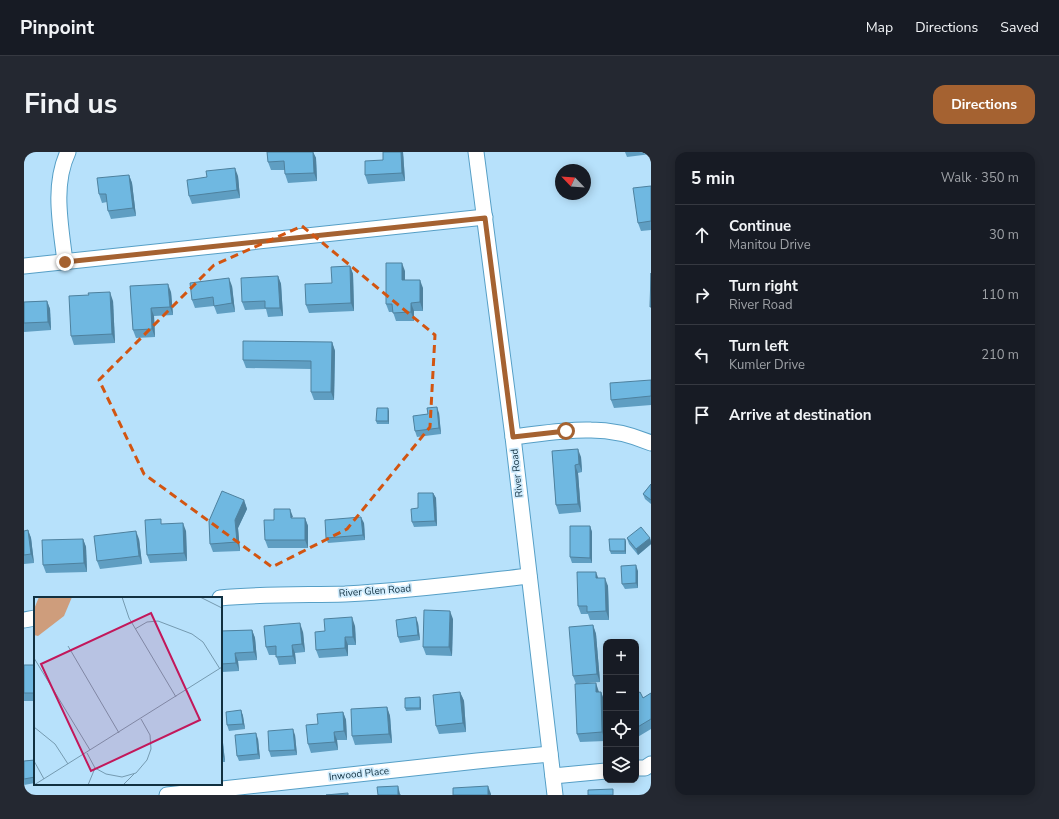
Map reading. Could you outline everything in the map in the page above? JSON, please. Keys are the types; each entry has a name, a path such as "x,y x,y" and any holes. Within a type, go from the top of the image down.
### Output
{"street":[{"path":"65,262 59,190 61,173 68,152"},
{"name":"River Road","path":"476,152 513,437 555,795"},
{"path":"24,266 485,218"},
{"path":"513,437 566,431 591,430 617,432 651,443"},
{"name":"River Glen Road","path":"222,598 273,594 344,594 380,592 529,576"},
{"path":"24,620 34,618"},
{"name":"Inwood Place","path":"167,795 550,754"},
{"path":"553,776 603,771"}],"highlighted area":[{"path":"302,226 435,335 430,427 347,529 272,567 144,474 99,380 214,265"}],"building":[{"path":"267,152 313,152 314,173 285,174 284,161 268,162"},
{"path":"383,152 401,152 402,173 365,175 365,161 383,160"},
{"path":"235,168 237,190 189,196 187,180 207,177 206,171"},
{"path":"129,175 133,208 108,211 106,194 99,194 97,178"},
{"path":"651,186 651,221 638,223 633,188"},
{"path":"386,263 402,263 402,280 420,280 420,302 411,303 411,312 393,313 392,304 386,304"},
{"path":"350,266 351,303 306,305 305,284 332,283 331,267"},
{"path":"651,273 651,307 650,307"},
{"path":"278,276 280,308 265,308 265,301 242,302 241,278"},
{"path":"229,278 232,303 214,306 213,297 192,300 190,283"},
{"path":"168,284 170,307 151,308 152,329 133,330 130,286"},
{"path":"110,292 112,334 71,336 69,296"},
{"path":"47,301 48,322 24,323 24,302"},
{"path":"243,341 332,342 331,392 311,392 311,361 243,360"},
{"path":"651,380 651,396 611,400 610,383"},
{"path":"437,407 439,428 415,431 413,416 428,414 427,408"},
{"path":"377,408 388,408 388,421 376,421"},
{"path":"578,449 579,464 575,465 578,504 556,505 552,451"},
{"path":"651,484 651,500 643,494"},
{"path":"222,491 244,500 235,520 237,542 210,544 209,521"},
{"path":"418,493 433,493 435,521 412,522 411,509 418,508"},
{"path":"274,509 290,509 291,518 305,518 305,540 265,540 264,520 274,520"},
{"path":"361,517 363,535 326,538 325,520"},
{"path":"161,519 161,524 183,523 184,553 147,555 145,520"},
{"path":"570,526 590,526 590,558 570,557"},
{"path":"641,527 650,538 636,549 627,538"},
{"path":"28,530 31,554 24,555 24,531"},
{"path":"136,531 139,556 97,561 94,536"},
{"path":"83,539 84,563 43,565 42,540"},
{"path":"609,539 625,539 625,551 610,551"},
{"path":"636,565 636,583 622,584 621,566"},
{"path":"577,572 596,572 596,578 605,578 606,611 587,612 587,606 578,606"},
{"path":"424,610 450,611 449,647 423,647"},
{"path":"352,617 353,637 345,637 345,648 316,650 315,632 325,631 324,619"},
{"path":"416,617 418,635 398,637 396,620"},
{"path":"300,623 302,644 292,645 293,656 276,657 276,646 266,647 264,626"},
{"path":"593,625 597,674 573,676 569,627"},
{"path":"252,630 254,652 235,653 236,663 222,664 222,631"},
{"path":"24,665 34,665 34,693 24,693"},
{"path":"596,683 596,692 601,692 602,732 577,734 575,684"},
{"path":"460,692 463,723 436,726 433,695"},
{"path":"639,692 643,698 651,693 651,719 639,726 639,711"},
{"path":"420,697 420,708 405,708 405,698"},
{"path":"387,707 389,734 352,736 351,709"},
{"path":"241,710 243,724 227,725 226,712"},
{"path":"343,712 344,731 334,732 335,742 308,744 306,725 318,724 317,714"},
{"path":"293,729 295,750 269,751 268,731"},
{"path":"256,733 258,754 237,756 235,735"},
{"path":"34,760 34,777 24,779 24,761"},
{"path":"398,786 398,795 378,795 377,787"},
{"path":"488,786 488,795 453,795 453,788"},
{"path":"613,789 613,795 588,795 588,790"},
{"path":"348,793 348,795 326,795"}],"route":[{"path":"65,262 485,218 513,437 566,431"}]}
